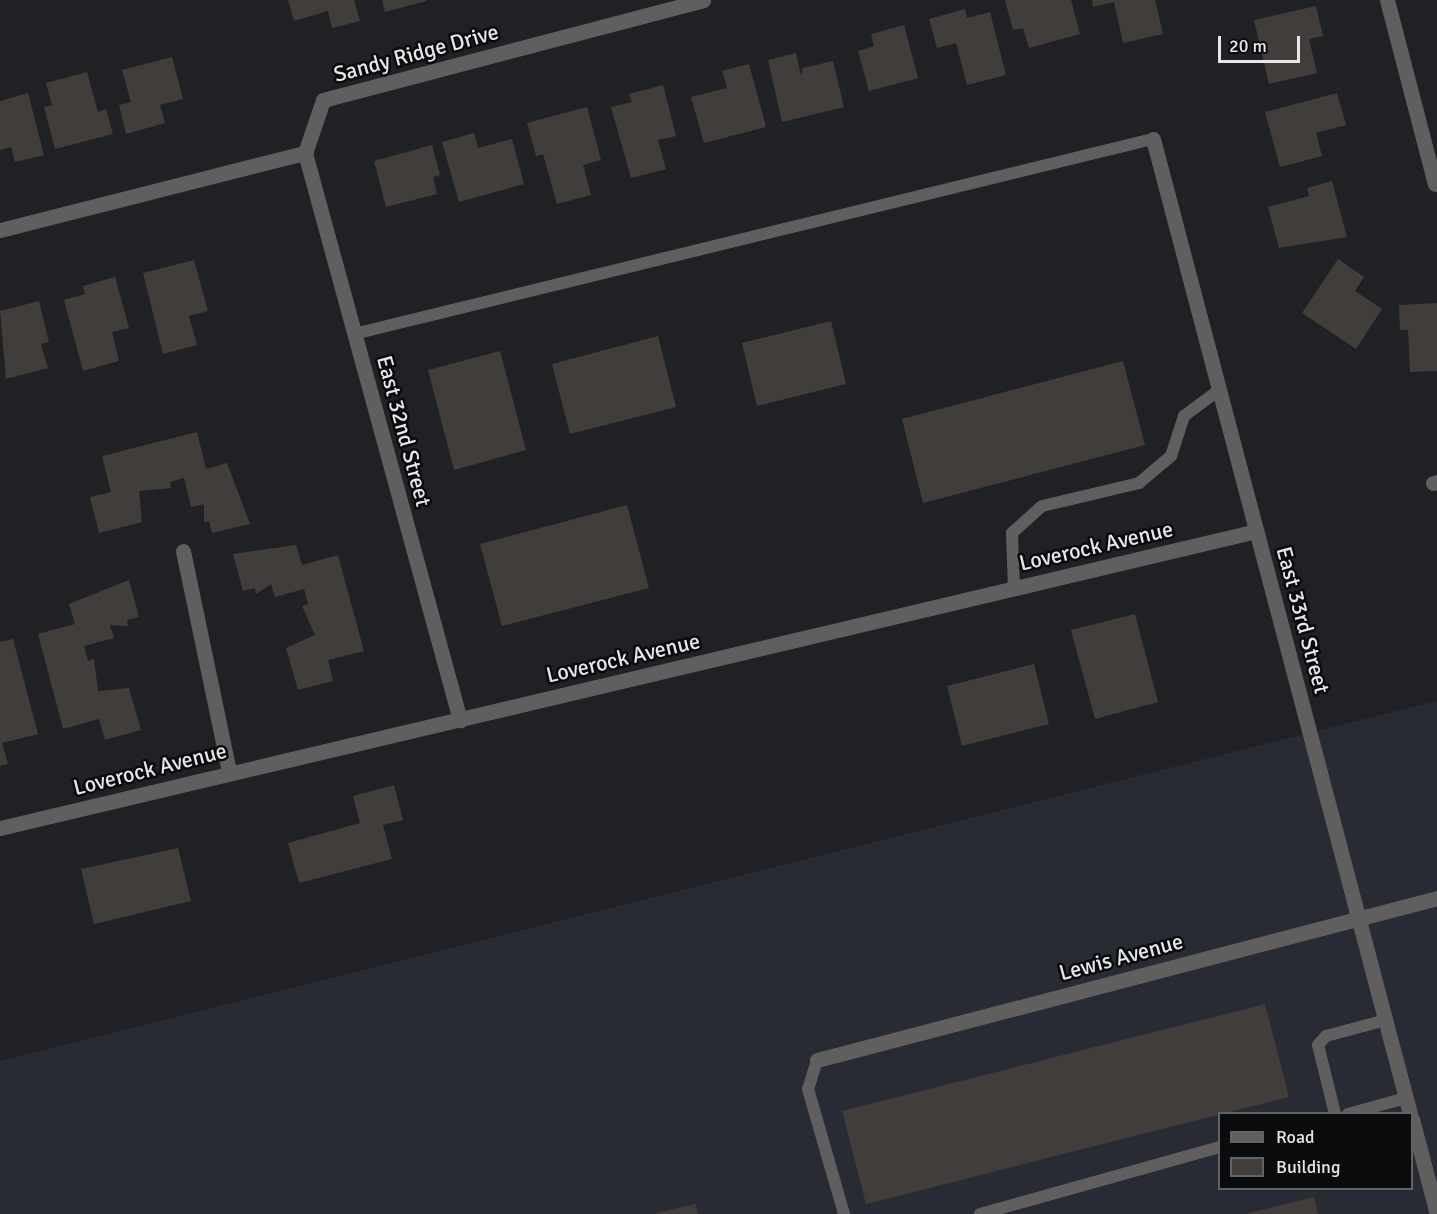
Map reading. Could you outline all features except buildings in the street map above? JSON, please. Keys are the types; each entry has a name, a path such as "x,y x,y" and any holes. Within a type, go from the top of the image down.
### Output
{"street":[{"name":"Sandy Ridge Drive","path":"304,153 323,100 703,0"},
{"path":"1389,0 1435,184"},
{"name":"East 33rd Street","path":"1153,139 1408,1106"},
{"path":"0,230 304,153"},
{"name":"East 32nd Street","path":"304,153 460,720"},
{"name":"Loverock Avenue","path":"0,828 1256,531"},
{"path":"183,551 229,772"},
{"name":"Lewis Avenue","path":"817,1060 1437,898"},
{"path":"1413,1123 1437,1214"}],"lane":[{"path":"354,334 1153,139"},
{"path":"1014,588 1012,533 1042,506 1139,483 1171,456 1184,416 1219,390"},
{"path":"1335,1112 1318,1045 1326,1036 1386,1020"},
{"path":"817,1060 808,1089 844,1214"},
{"path":"1356,1112 1408,1106"},
{"path":"980,1214 1218,1148"}],"shaded area":[{"path":"1437,701 1437,1214 0,1214 0,1061"}]}
